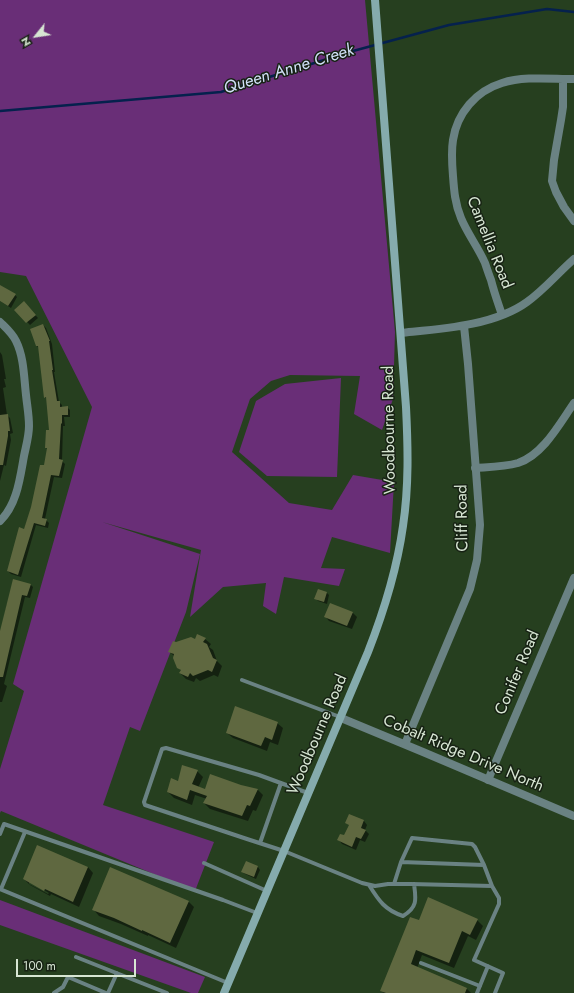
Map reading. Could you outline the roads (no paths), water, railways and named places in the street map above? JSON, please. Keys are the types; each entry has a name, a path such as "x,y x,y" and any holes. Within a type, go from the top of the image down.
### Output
{"main road":[{"name":"Woodbourne Road","path":"224,993 341,718 379,624 390,591 403,525 408,476 408,442 375,0"}],"street":[{"path":"563,79 562,114 552,180 556,192 564,207 574,221"},
{"name":"Camellia Road","path":"502,315 485,263 461,219 457,208 454,193 452,140 458,122 468,105 476,97 492,87 512,80 574,79"},
{"path":"401,333 464,326 490,319 514,310 526,303 574,259"},
{"path":"0,322 12,335 20,353 29,425 29,437 16,494 8,512 0,521"},
{"name":"Cliff Road","path":"405,744 470,589 478,553 480,525 464,326"},
{"path":"475,468 503,466 525,460 537,452 547,441 574,403"},
{"name":"Conifer Road","path":"488,780 574,578"},
{"name":"Cobalt Ridge Drive North","path":"341,718 574,815"}],"lane":[{"path":"242,680 341,718"},
{"path":"308,793 259,775 166,748 162,749 144,802 145,805 284,851 368,885 414,884 492,886"},
{"path":"260,843 281,783"},
{"path":"0,834 4,824 257,913"},
{"path":"25,832 0,889 228,982"},
{"path":"394,884 401,862 412,838 472,844 484,865 492,886 499,898 499,904 474,960 503,973 495,993"},
{"path":"401,862 484,865"},
{"path":"204,863 267,891"},
{"path":"368,885 379,901 394,913 403,916 411,911 416,900 414,884"},
{"path":"76,957 167,993"},
{"path":"421,963 480,986"},
{"path":"477,993 488,966"},
{"path":"54,993 63,987 68,977 107,993 117,973"}],"waterway":[{"name":"Queen Anne Creek","path":"0,111 221,92 353,51 449,25 547,9 574,12"}]}
